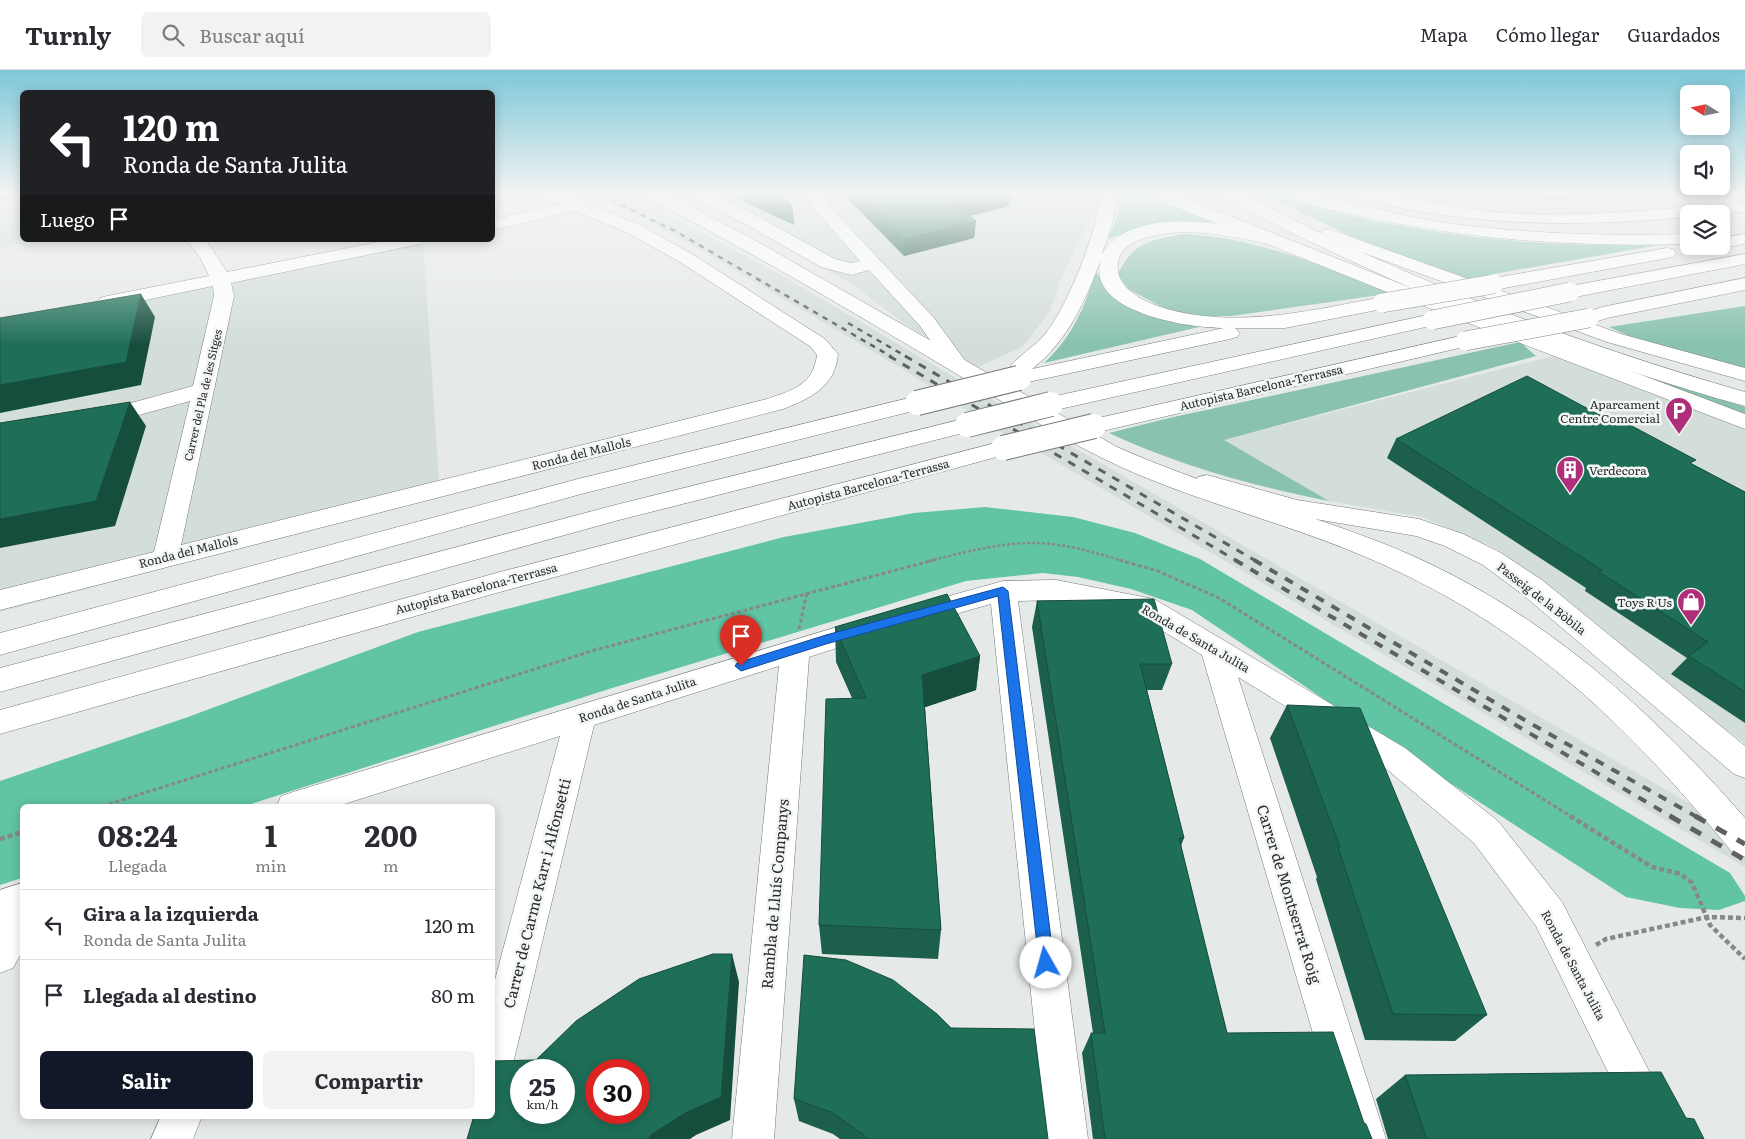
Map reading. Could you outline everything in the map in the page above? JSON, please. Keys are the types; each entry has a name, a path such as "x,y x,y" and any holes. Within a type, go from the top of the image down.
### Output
{"main road":[{"name":"Carrer del Pla de les Sitges","path":"166,556 224,296 223,285 201,245"},
{"path":"86,307 390,245"},
{"name":"Ronda del Mallols","path":"0,600 166,556 775,404 804,393 816,384 828,368 828,354 818,343 662,245"},
{"path":"750,245 958,366 1127,460 1174,481 1366,547 1466,592 1517,625 1601,688 1648,732 1745,842"},
{"path":"795,245 833,266 851,269 872,263"},
{"path":"855,245 927,322 958,366"},
{"path":"1020,373 1049,343 1065,318 1096,245"},
{"path":"1119,245 1113,250 1106,267 1108,278 1121,294 1140,305 1180,318 1223,322 1303,318"},
{"path":"1284,245 1745,422"},
{"path":"1333,245 1370,263 1491,314 1620,362 1745,400"},
{"path":"1354,245 1428,279 1508,311 1629,354 1745,389"},
{"path":"1360,245 1628,343 1745,375"},
{"path":"0,644 578,487 986,386 1020,373 1382,303 1680,251"},
{"path":"0,680 609,514 968,424 1432,320 1745,259"},
{"name":"Autopista Barcelona-Terrassa","path":"0,722 582,559 1002,448 1465,341 1602,316 1745,284"},
{"path":"1602,316 1745,299"},
{"path":"81,423 203,390"},
{"name":"Passeig de la Bòbila","path":"1127,460 1265,501 1419,528 1472,549 1504,567 1532,587 1745,765"},
{"name":"Ronda de Santa Julita","path":"305,804 322,801 795,649 1003,591 1056,590 1144,606 1394,757 1486,832 1549,914 1662,1139"},
{"path":"1003,591 1067,1139"},
{"name":"Rambla de Lluís Companys","path":"752,1139 795,649"},
{"name":"Carrer de Montserrat Roig","path":"1215,649 1365,1139"},
{"name":"Carrer de Carme Karr i Alfonsetti","path":"495,1056 580,718"},
{"path":"0,907 20,901"},
{"path":"0,955 20,922"},
{"path":"172,1139 181,1119"}],"path":[{"path":"109,804 595,650 808,592 982,548 1028,543 1086,550 1158,571 1219,598 1652,868 1681,874 1692,883 1710,925 1745,959"},
{"path":"795,649 808,592"},
{"path":"0,839 20,833"},
{"path":"1572,959 1606,939 1707,917 1745,918"}],"shaded area":[{"path":"0,245 13,245 0,248"},
{"path":"367,245 423,245 440,494 0,612 0,322"},
{"path":"692,245 724,245 779,274 1073,447 1699,809 1745,833 1745,867 1045,455 1001,432 903,369"},
{"path":"786,245 1077,245 1064,271 1049,313 1022,347 978,367 905,324 856,287"},
{"path":"1553,356 1745,426 1745,743 1696,709 1497,549 1422,517 1329,501 1223,440"}],"green space":[{"path":"1143,245 1253,245 1291,255 1394,293 1231,316 1190,316 1162,307 1128,289 1118,274 1130,255"},
{"path":"1374,245 1659,245 1465,279"},
{"path":"1095,271 1106,285 1129,304 1153,315 1199,327 1044,363 1062,344 1076,321 1092,284"},
{"path":"1745,306 1745,370 1649,345 1609,327"},
{"path":"1520,342 1536,356 1224,440 1329,501 1217,474 1136,445 1109,433 1169,418"},
{"path":"1563,347 1745,407 1745,418"},
{"path":"985,507 1073,517 1135,533 1200,559 1730,873 1745,896 1745,901 1719,910 1680,908 1626,897 1399,750 1192,610 1131,589 1078,577 1043,573 966,581 609,689 251,804 20,804 20,879 0,885 0,781 188,717 418,632 784,537 914,513"}],"building":[{"path":"141,294 126,362 0,385 0,318"},
{"path":"1527,376 1607,419 1613,416 1696,460 1690,463 1745,492 1745,692 1689,656 1708,642 1599,572 1602,570 1396,439"},
{"path":"130,402 96,501 0,519 0,423"},
{"path":"947,594 980,656 922,675 941,930 819,925 826,699 866,698 835,627"},
{"path":"1154,599 1172,664 1140,664 1184,838 1179,838 1227,1033 1333,1032 1364,1123 1372,1139 1105,1139 1091,1033 1105,1033 1037,601"},
{"path":"1287,705 1360,708 1487,1015 1393,1014 1338,847 1340,847"},
{"path":"713,954 732,954 721,1097 685,1113 651,1135 648,1139 467,1139 473,1119 495,1119 495,1061 510,1061 510,1124 575,1124 575,1059 537,1059 576,1021 639,979"},
{"path":"804,955 846,960 893,980 937,1014 951,1028 1034,1029 1048,1139 867,1139 831,1112 794,1099"},
{"path":"1661,1072 1686,1118 1694,1119 1704,1139 1427,1139 1405,1075"}],"railway":[{"path":"699,245 892,357"},
{"path":"848,323 907,357"},
{"path":"889,356 1237,561"},
{"path":"905,356 1256,561"},
{"path":"1235,560 1672,817"},
{"path":"1254,560 1528,722 1697,817"},
{"path":"1670,816 1745,860"},
{"path":"1695,816 1745,844"}],"place":[{"name":"Aparcament Centre Comercial","path":"1679,435"},
{"name":"Verdecora","path":"1570,494"},
{"name":"Toys R Us","path":"1691,626"}],"route":[{"path":"741,666 826,639 1003,591 1046,963"}]}
